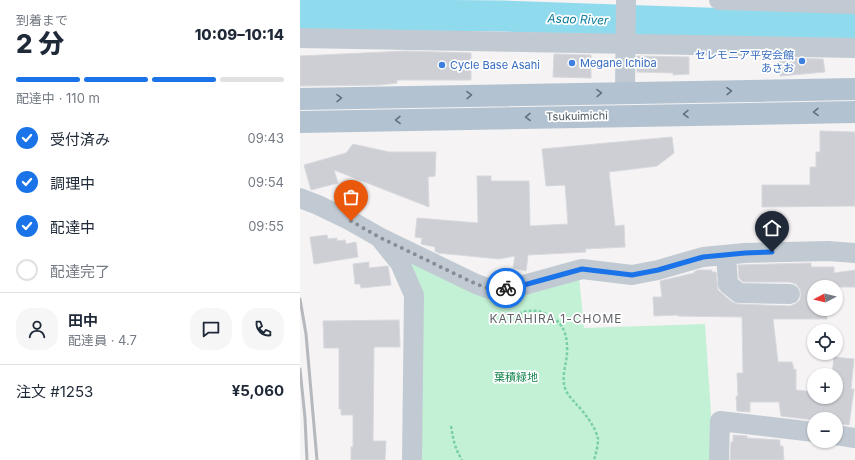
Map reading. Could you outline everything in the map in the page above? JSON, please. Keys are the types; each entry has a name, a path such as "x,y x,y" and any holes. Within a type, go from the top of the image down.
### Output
{"main road":[{"name":"Tsukuimichi","path":"300,99 855,89"},
{"name":"Tsukuimichi","path":"300,122 855,112"}],"street":[{"path":"719,0 855,4"},
{"path":"625,92 626,3"},
{"path":"300,38 626,39 855,48"},
{"path":"300,198 351,221 379,237 476,284 490,289 513,288 582,269 632,275 643,274 703,257 786,251 828,251 855,253"},
{"path":"379,237 400,262 414,295 412,460"},
{"path":"726,255 728,284 738,293 790,294"},
{"path":"719,460 720,421 807,431"}],"path":[{"path":"510,318 519,313 540,311 552,316 561,323 566,335 567,352 563,377 565,388 569,396 581,409 595,430 598,439 594,460"},
{"path":"451,426 453,443 462,460"}],"green space":[{"name":"葉積緑地","path":"409,262 474,290 579,277 584,328 705,324 711,413 710,460 421,460"}],"building":[{"path":"405,51 471,53 471,80 397,80 397,83 380,85 300,86 300,56"},
{"name":"Megane Ichiba","path":"554,54 591,55 591,78 553,77"},
{"path":"637,56 689,57 689,74 673,75 673,73 637,72"},
{"path":"778,58 823,59 825,72 780,76"},
{"path":"820,131 855,132 855,206 762,207 762,185 810,185 810,167 816,167 816,152 820,152"},
{"path":"672,137 674,153 657,166 609,172 615,226 624,225 625,247 585,249 586,252 528,255 526,271 513,268 515,256 499,259 438,253 435,251 435,247 421,244 422,238 415,237 417,218 478,223 477,176 491,176 491,181 529,181 530,226 568,224 565,185 546,186 542,149"},
{"path":"353,144 389,152 436,152 435,176 428,177 429,207 334,170 338,183 311,190 304,165 346,153"},
{"path":"327,235 328,239 337,238 337,241 345,240 346,244 356,242 358,257 314,264 310,237"},
{"path":"369,262 369,268 388,266 391,285 361,288 360,284 355,284 353,264"},
{"path":"811,263 811,267 834,267 834,273 855,270 855,287 843,287 843,280 807,280 807,316 827,316 827,319 773,319 778,362 792,362 794,370 796,369 796,390 807,391 807,404 843,404 843,368 833,368 834,360 843,360 843,358 854,359 851,389 854,389 849,425 843,425 843,412 807,412 807,419 781,416 779,402 750,402 750,412 737,411 737,373 743,373 742,317 678,315 654,316 653,297 662,297 660,281 694,273 698,270 712,270 712,272 716,272 718,290 732,302 738,304 790,306 800,300 800,289 796,284 790,282 743,282 739,278 738,265"},
{"path":"399,320 400,347 374,347 373,441 386,441 385,460 351,460 351,447 353,447 353,415 341,415 341,409 339,409 339,348 324,348 323,321"},
{"path":"733,435 747,436 747,438 780,440 780,446 783,446 784,460 730,460"}],"waterway":[{"path":"852,7 852,24"},
{"name":"Asao River","path":"300,14 502,16 762,25 855,24"}],"railway":[{"path":"300,299 306,334 317,460"},
{"path":"300,369 305,418 307,460"}],"way so far":[{"path":"351,221 379,237 476,284 490,289 506,288"}],"place":[{"name":"セレモニア平安会館 あさお","path":"802,61"},
{"name":"Megane Ichiba","path":"572,63"},
{"name":"Cycle Base Asahi","path":"442,65"}],"district":[{"name":"KATAHIRA 1-CHOME","path":"556,318"}],"route":[{"path":"506,288 513,288 582,269 632,275 643,274 703,257 772,252"}]}
